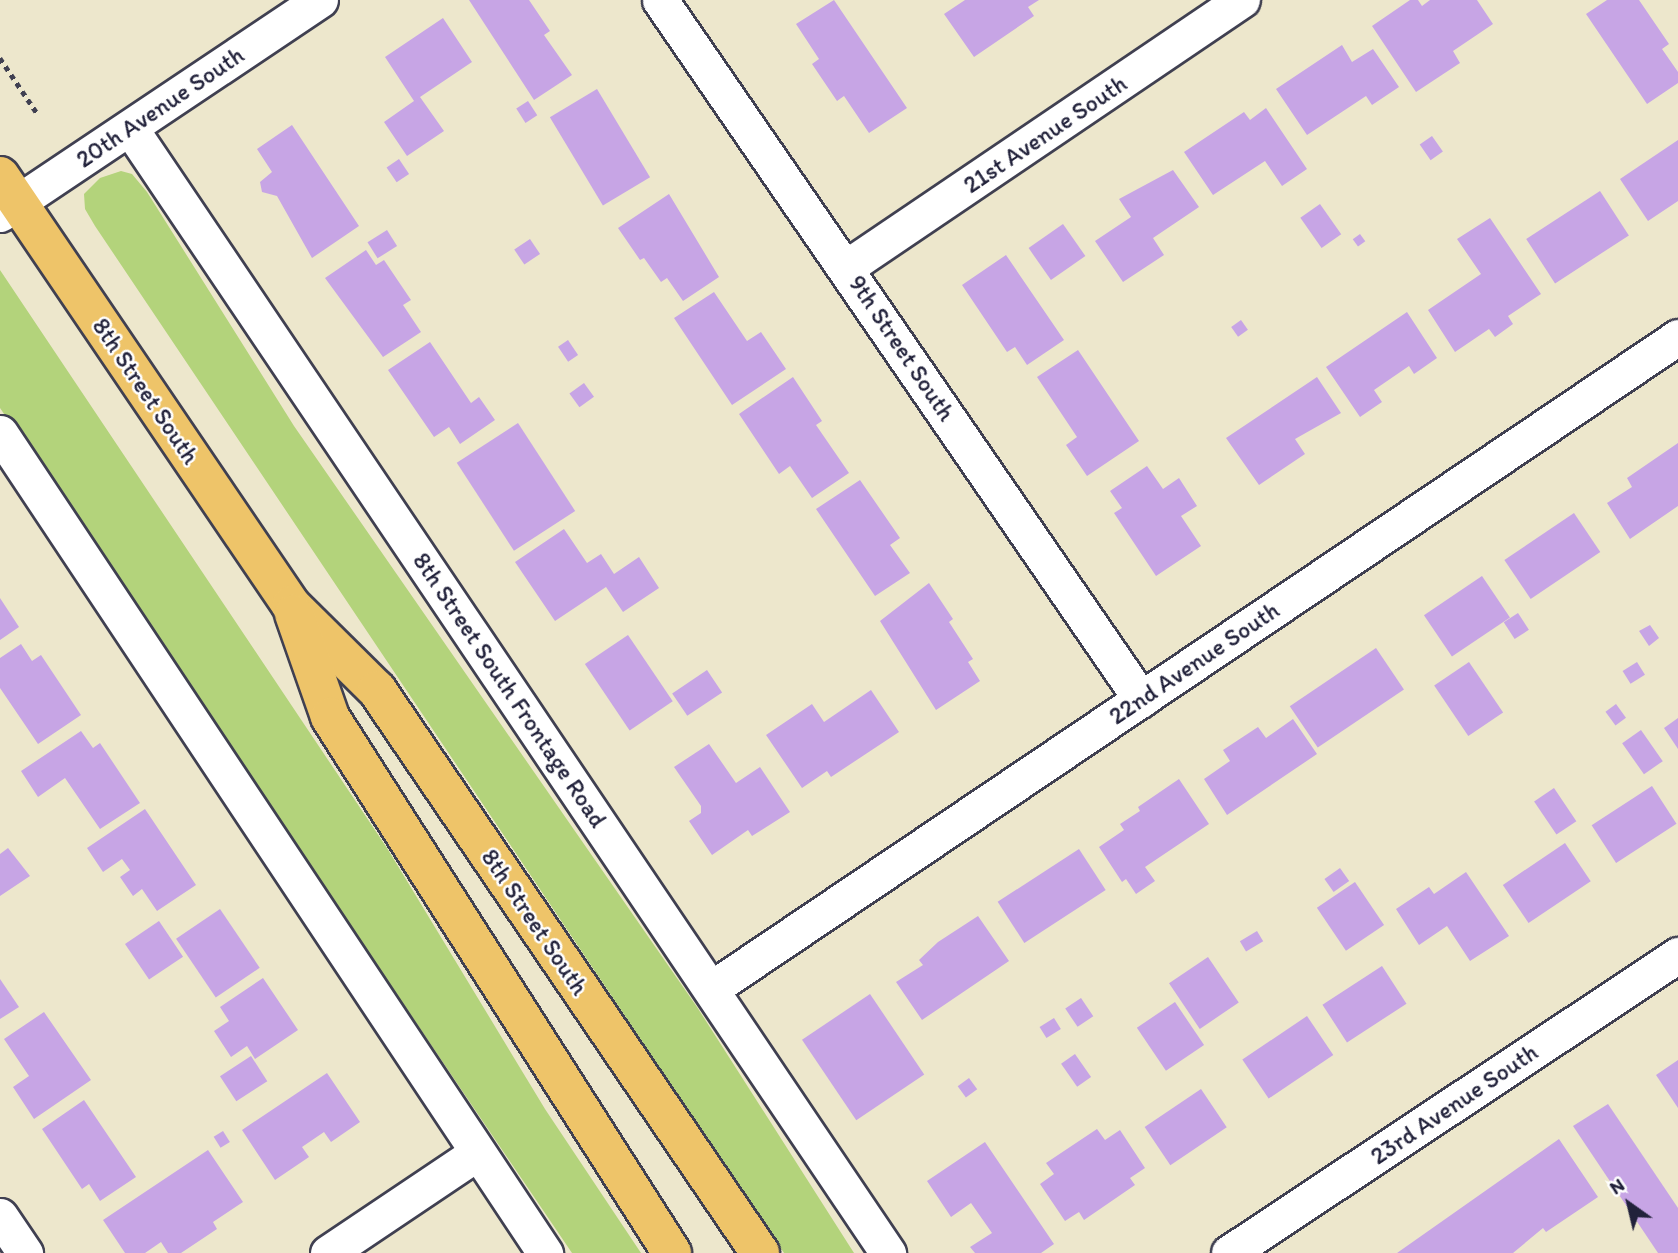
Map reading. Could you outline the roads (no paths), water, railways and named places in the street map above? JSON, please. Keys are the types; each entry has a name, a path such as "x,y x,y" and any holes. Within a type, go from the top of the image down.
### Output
{"main road":[{"name":"8th Street South","path":"6,197 291,605 377,690 760,1253"},
{"name":"8th Street South","path":"291,605 330,717 672,1253"}],"street":[{"name":"20th Avenue South","path":"6,197 130,128 320,0"},
{"name":"9th Street South","path":"660,0 847,267 1141,699"},
{"name":"21st Avenue South","path":"847,267 1242,0"},
{"name":"8th Street South Frontage Road","path":"130,128 888,1253"},
{"name":"22nd Avenue South","path":"711,989 1678,337"},
{"path":"0,433 545,1253"},
{"name":"23rd Avenue South","path":"1229,1253 1678,955"},
{"path":"328,1253 477,1153"},
{"path":"0,1216 25,1253"}]}
